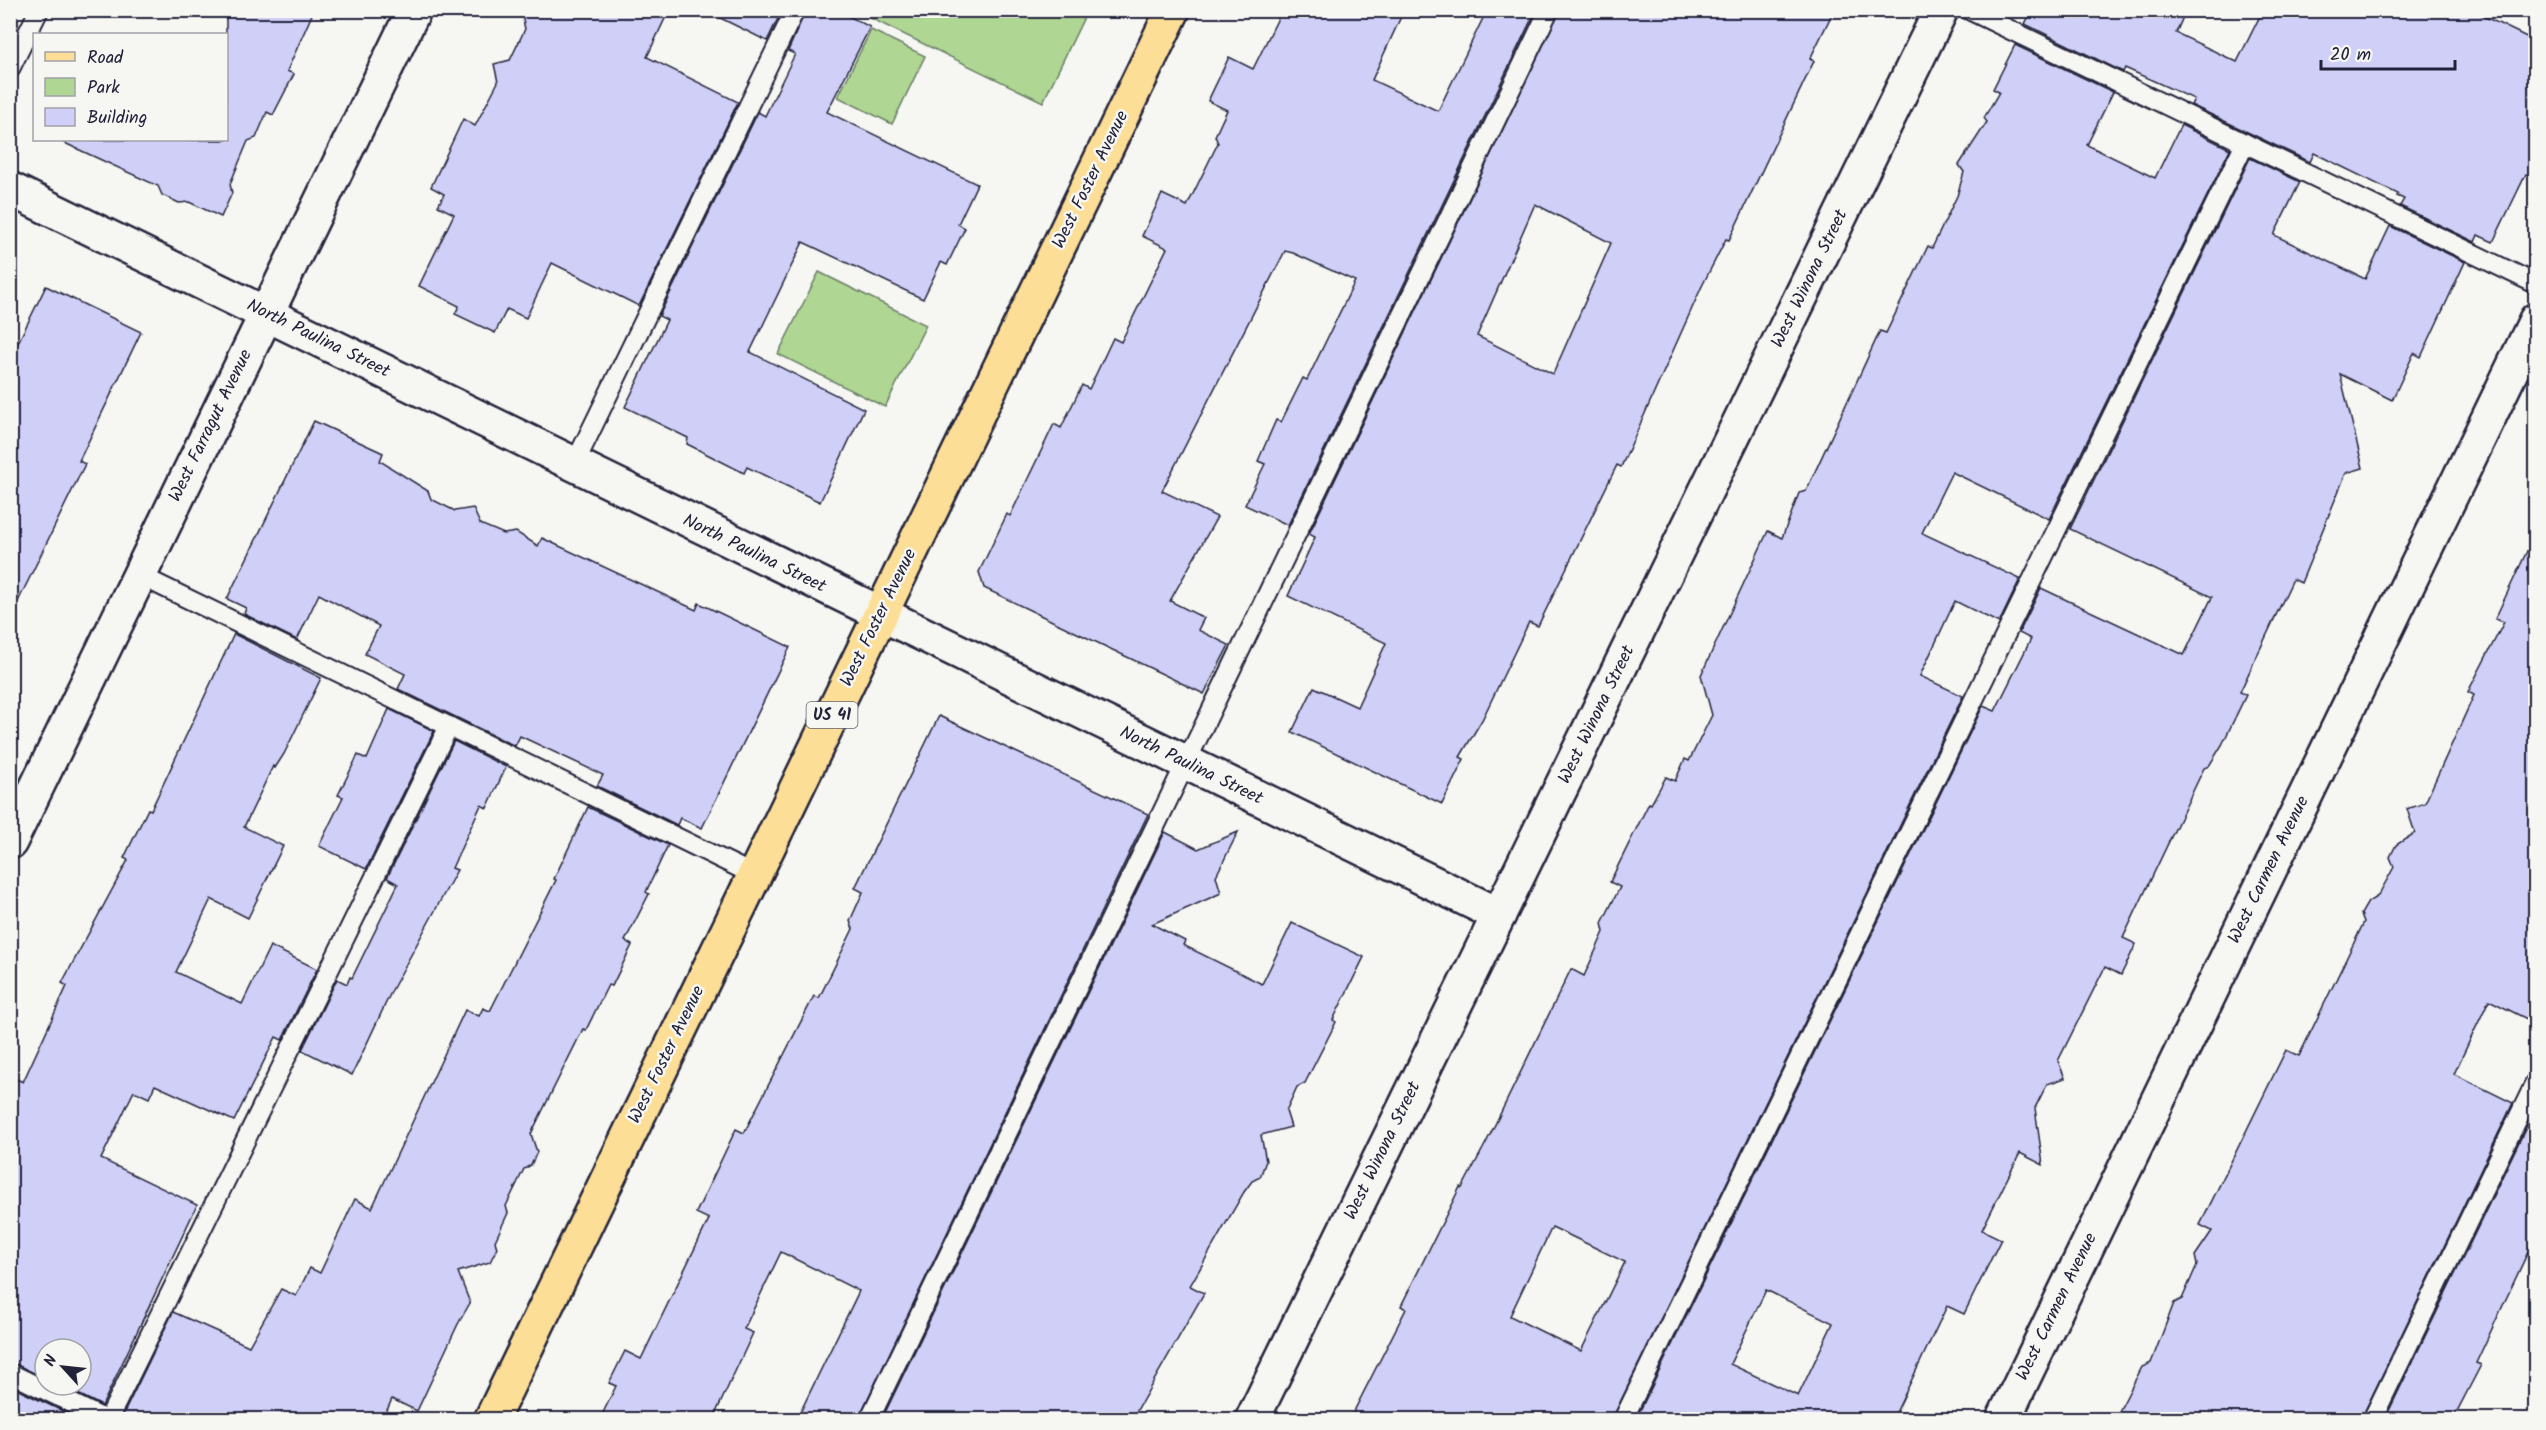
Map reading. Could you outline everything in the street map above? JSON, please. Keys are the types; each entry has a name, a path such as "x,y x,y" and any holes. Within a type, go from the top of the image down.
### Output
{"main road":[{"name":"West Foster Avenue","path":"493,1418 1173,10"}],"street":[{"name":"West Farragut Avenue","path":"10,842 414,10"},
{"name":"West Winona Street","path":"1252,1419 1941,10"},
{"name":"North Paulina Street","path":"10,189 1499,915"},
{"name":"West Carmen Avenue","path":"2003,1419 2535,320"}],"lane":[{"path":"10,69 39,10"},
{"path":"574,465 795,10"},
{"path":"869,1419 1549,10"},
{"path":"1969,10 2535,284"},
{"path":"1623,1419 2245,143"},
{"path":"140,575 754,875"},
{"path":"10,1373 107,1419 449,726"},
{"path":"2372,1419 2535,1081"}],"green space":[{"path":"1087,10 1043,102 856,11"},
{"path":"871,30 925,56 892,124 838,97"},
{"path":"819,272 926,325 885,407 778,354"}],"building":[{"path":"226,10 314,10 287,71 294,74 273,115 267,112 256,138 248,141 230,184 232,193 221,217 189,202 179,203 162,195 158,186 60,141 228,141 228,33 226,33"},
{"path":"521,10 669,10 647,57 738,102 639,306 552,263 526,318 507,309 495,333 455,314 459,306 419,286 454,214 438,206 444,194 431,187 463,119 475,126 498,82 494,64 510,60 525,29"},
{"path":"704,10 782,10 767,41"},
{"path":"806,10 837,10 870,27 827,112 977,184 958,224 965,228 947,265 941,262 923,299 803,242 750,352 864,409 820,502 747,467 744,473 687,444 688,438 625,407 667,320 659,316 758,112 765,116 795,54 788,51"},
{"path":"1282,10 1404,10 1372,80 1438,111 1487,10 1536,10 1288,525 1245,505 1265,464 1258,461 1276,420 1281,422 1303,378 1307,380 1355,281 1293,253 1285,251 1162,491 1217,517 1170,601 1204,618 1198,630 1229,645 1204,694 984,588 979,572 1007,514 1010,516 1054,424 1061,428 1082,385 1089,389 1113,338 1121,342 1167,248 1142,236 1162,194 1187,206 1218,143 1215,136 1227,110 1208,101 1229,57 1253,69"},
{"path":"1560,10 1834,10 1810,59 1814,61 1729,240 1726,239 1702,286 1621,467 1617,465 1538,626 1529,622 1482,720 1460,757 1464,759 1442,804 1292,732 1314,687 1357,707 1386,643 1288,596 1315,537 1309,534","holes":["1535,204 1611,243 1553,374 1477,336"]},
{"path":"2032,10 2186,10 2176,33 2237,62 2263,10 2471,10 2535,41 2535,178 2526,174 2493,242 2478,235 2475,242 2400,206 2404,199 2397,196 2398,194 2314,153 2310,162 2191,105 2194,99 2125,68 2123,72 2025,24"},
{"path":"2015,45 2113,92 2087,145 2155,178 2181,125 2230,149 2049,519 1952,472 1922,533 2020,579 1999,623 1955,601 1920,676 1963,696 1612,1419 1350,1419 1406,1309 1401,1306 1460,1187 1462,1188 1486,1143 1571,969 1584,976 1604,932 1602,923 1620,887 1610,882 1649,803 1651,804 1666,777 1675,781 1685,759 1689,761 1712,715 1701,675 1768,531 1782,538 1799,493 1806,491 1880,331 1886,333 1928,246 1932,248 1957,196 1964,172 1959,165 1987,122 1984,118 1999,92 1993,89","holes":["1552,1227 1625,1262 1581,1351 1510,1316"]},
{"path":"2250,158 2300,182 2274,235 2365,279 2390,226 2465,262 2421,357 2414,353 2392,400 2340,374 2363,468 2346,473 2301,583 2293,579 2240,692 2246,695 2222,745 2209,766 2204,768 2123,938 2136,944 2121,975 2105,967 2058,1061 2065,1078 2047,1084 2035,1108 2043,1165 2020,1153 1982,1230 2001,1239 1964,1314 1947,1306 1893,1419 1636,1419 1983,706 1995,711 2031,639 2019,633 2041,588 2184,655 2212,597 2070,529","holes":["1766,1290 1833,1323 1798,1396 1730,1364"]},
{"path":"46,286 141,332 79,461 85,464 10,618 10,359"},
{"path":"314,421 383,453 380,461 428,491 431,499 455,511 473,508 480,524 504,534 516,532 538,546 542,538 696,610 699,603 790,647 702,828 680,818 677,825 597,786 603,775 520,736 515,746 398,689 405,674 365,654 379,626 319,594 297,640 244,614 246,608 227,599"},
{"path":"2535,534 2535,1023 2489,1000 2454,1074 2513,1103 2361,1419 2115,1419 2142,1367 2151,1363 2174,1303 2182,1299 2197,1265 2195,1256 2212,1231 2200,1225 2286,1050 2299,1056 2364,922 2361,914 2368,902 2378,896 2394,867 2390,857 2396,845 2415,833 2407,809 2425,803 2474,695 2468,692 2504,622 2495,619"},
{"path":"234,634 321,678 284,754 275,768 273,766 244,827 283,846 248,918 211,899 176,972 242,1004 270,946 317,969 282,1040 276,1037 234,1121 155,1085 149,1098 134,1091 101,1159 197,1205 102,1406 84,1397 93,1397 93,1337 33,1337 33,1373 10,1362 10,1076 23,1082 67,986 62,983 128,860 124,858 148,809 151,810"},
{"path":"389,709 434,731 366,869 319,846 343,797 338,795 358,755 367,759"},
{"path":"939,716 1148,814 858,1419 797,1419 859,1291 781,1252 744,1329 753,1333 713,1419 600,1419 616,1386 609,1383 625,1351 641,1359 709,1219 696,1213 736,1129 744,1133 814,996 819,998 853,929 850,921 863,892 855,888"},
{"path":"454,741 506,767 487,808 481,805 452,868 457,870 392,990 352,1075 302,1050 337,979 347,984 350,977 352,978 398,884 387,878"},
{"path":"588,807 668,845 646,892 649,894 625,941 632,945 612,986 608,985 586,1030 583,1029 531,1134 537,1152 531,1165 524,1169 506,1206 508,1213 495,1241 497,1248 490,1262 458,1272 470,1303 417,1411 392,1399 383,1419 121,1419 173,1312 249,1346 281,1289 296,1296 310,1268 320,1273 355,1199 372,1208 465,1010 479,1016 483,1008 490,1011 556,880 554,879"},
{"path":"1165,832 1198,849 1238,832 1216,876 1221,893 1152,924 1185,941 1183,945 1262,984 1292,923 1364,957 1333,1020 1336,1022 1305,1083 1297,1087 1286,1111 1291,1127 1261,1135 1266,1161 1260,1177 1252,1181 1244,1192 1190,1286 1204,1293 1132,1419 882,1419"},
{"path":"2533,1113 2535,1114 2535,1237 2476,1363 2481,1365 2453,1419 2385,1419"},
{"path":"10,1386 79,1419 10,1419"}]}
